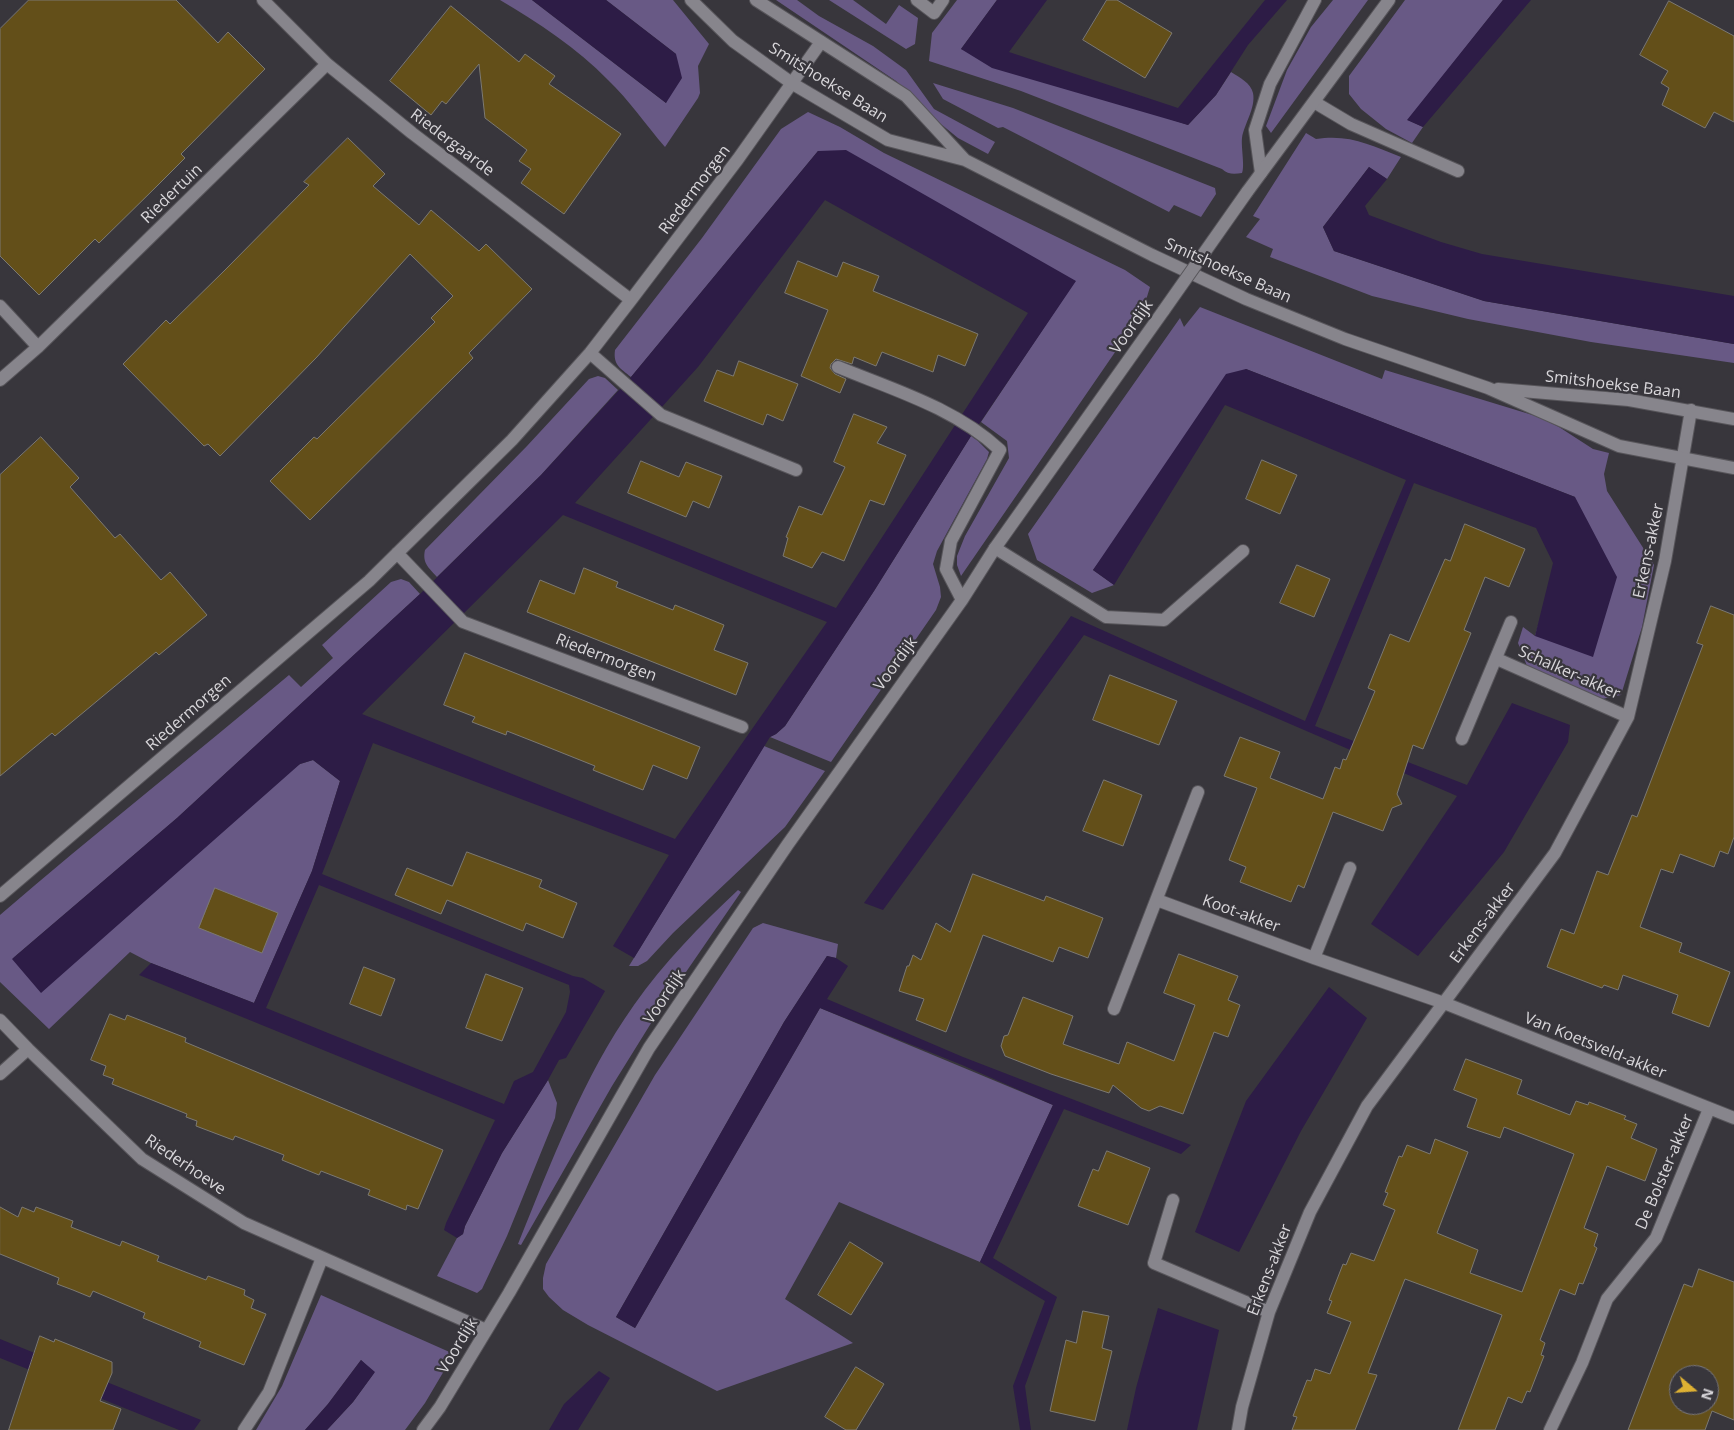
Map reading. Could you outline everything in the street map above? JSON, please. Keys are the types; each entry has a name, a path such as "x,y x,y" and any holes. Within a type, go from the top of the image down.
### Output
{"street":[{"name":"Riedergaarde","path":"263,0 327,64 412,133 631,300"},
{"name":"Smitshoekse Baan","path":"691,0 733,41 793,84 888,140 965,160 1152,255 1246,299 1345,339 1488,388 1619,446 1734,468"},
{"name":"Smitshoekse Baan","path":"756,0 906,96 965,160"},
{"path":"917,0 934,13 943,0"},
{"path":"1262,172 1255,130 1270,84 1315,0"},
{"name":"Voordijk","path":"423,1430 440,1407 514,1285 649,1048 788,844 962,600 995,548 1247,192 1389,0"},
{"name":"Riedermorgen","path":"0,896 362,587 512,440 590,353 732,167 793,84 821,42"},
{"name":"Riedertuin","path":"0,380 38,347 327,64"},
{"path":"1314,102 1351,124 1458,171"},
{"path":"0,306 38,347"},
{"path":"590,353 661,415 796,470"},
{"path":"838,367 943,410 983,434 1000,450 951,540 946,569 962,600"},
{"name":"Smitshoekse Baan","path":"1488,388 1629,400 1734,419"},
{"name":"Erkens-akker","path":"1238,1430 1242,1407 1269,1312 1310,1212 1366,1106 1555,853 1628,717 1665,561 1691,410"},
{"path":"995,548 1106,617 1164,620 1244,551"},
{"name":"Riedermorgen","path":"398,553 463,622 742,727"},
{"name":"Schalker-akker","path":"1462,739 1511,622"},
{"name":"Schalker-akker","path":"1497,659 1628,717"},
{"path":"1114,1009 1198,792"},
{"path":"1314,958 1350,868"},
{"name":"Koot-akker","path":"1157,900 1314,958 1444,1003"},
{"name":"Van Koetsveld-akker","path":"1444,1003 1734,1118"},
{"name":"Riederhoeve","path":"0,1020 142,1159 244,1223 486,1330"},
{"path":"0,1074 28,1049"},
{"name":"De Bolster-akker","path":"1550,1430 1582,1363 1607,1299 1656,1238 1709,1108"},
{"path":"1173,1200 1154,1263 1269,1312"},
{"path":"244,1430 269,1392 322,1258"}],"shaded area":[{"path":"500,0 532,0 666,103 676,54 606,0 673,0 709,44 698,66 700,93 698,98 665,147 616,88 584,57"},
{"path":"532,0 606,0 676,54 682,78 666,103"},
{"path":"776,0 797,0 819,16 873,46 906,70 934,109 995,142 988,154 958,138 936,120 896,81"},
{"path":"829,0 853,0 886,24 899,5 918,18 915,44 906,49"},
{"path":"957,0 997,0 961,49 1188,125 1216,95 1231,72 1241,78 1252,89 1253,93 1253,104 1242,138 1242,173 1229,173 1021,91 929,61 932,33"},
{"path":"997,0 1047,0 1009,52 1178,108 1265,0 1287,0 1248,45 1216,95 1188,125 992,68 961,49"},
{"path":"1333,0 1368,0 1271,133 1266,126 1287,70 1311,27"},
{"path":"1405,0 1503,0 1408,120 1423,127 1412,143 1386,129 1361,109 1349,94 1349,76"},
{"path":"1503,0 1531,0 1423,127 1407,120"},
{"path":"933,83 1013,108 1215,188 1216,194 1201,217 1174,205 1169,212 1003,127 998,128 943,99"},
{"path":"808,112 840,127 884,153 1125,270 1150,287 1142,313 961,576 957,565 957,556 965,536 1009,458 1007,441 981,422 1075,281 818,151 631,377 616,363 615,350 702,238 781,129"},
{"path":"1306,133 1316,139 1350,139 1401,157 1387,179 1369,167 1323,227 1334,251 1484,301 1734,344 1734,363 1591,342 1468,319 1372,296 1270,257 1273,249 1246,237 1260,219 1253,216"},
{"path":"846,150 1076,281 971,436 874,591 785,726 770,737 634,958 613,946 669,855 373,743 322,874 573,976 583,978 605,991 566,1058 559,1060 502,1153 465,1226 463,1234 457,1238 444,1230 495,1120 139,975 151,963 254,1003 312,871 340,781 313,760 300,764 41,993 12,959 177,818 420,594 541,475 631,377 818,151","holes":["825,200 1028,313 836,608 575,503 698,367","563,515 827,622 675,839 362,714","319,885 569,985 570,992 566,1012 533,1072 514,1081 504,1104 266,1008"]},
{"path":"1369,167 1387,179 1365,206 1369,215 1441,242 1482,254 1734,296 1734,344 1484,301 1334,251 1323,227"},
{"path":"1200,307 1382,379 1385,370 1539,417 1559,427 1593,449 1609,453 1604,474 1607,491 1654,565 1642,627 1621,695 1602,699 1527,666 1518,643 1523,627 1535,636 1575,497 1246,369 1093,570 1114,585 1092,593 1037,560 1028,534 1180,318 1184,327"},
{"path":"1246,369 1575,497 1617,577 1593,657 1535,636 1553,563 1536,528 1414,483 1315,726 1467,785 1512,703 1570,725 1568,742 1504,852 1418,956 1371,924 1457,796 1084,635 883,910 864,903 1071,616 1305,721 1406,480 1225,405 1114,585 1093,570 1226,374"},
{"path":"598,376 605,378 618,390 541,475 437,577 425,562 425,550 527,446 589,379"},
{"path":"971,436 989,452 937,551 933,564 941,597 936,610 831,762 770,737 785,726 874,591"},
{"path":"401,579 409,582 420,594 177,818 12,959 300,764 313,760 340,781 312,871 254,1003 151,963 130,952 49,1029 0,982 0,915 289,675 301,687 333,658 322,645 391,582"},
{"path":"764,746 825,771 785,827 673,933 647,961 638,966 629,966"},
{"path":"738,890 741,892 653,1020 612,1086 521,1245 518,1244 569,1121 599,1061 616,1033 634,1005 670,959"},
{"path":"763,923 838,944 836,958 827,956 784,1022 616,1317 635,1328 820,1008 1053,1105 980,1262 839,1202 785,1299 853,1343 717,1391 588,1325 563,1310 543,1289 543,1278 546,1264 655,1075 753,928"},
{"path":"827,956 836,958 848,966 827,999 963,1057 1191,1145 1181,1154 1064,1109 993,1258 1057,1297 1025,1386 1031,1430 1020,1430 1013,1386 1045,1301 980,1262 1053,1105 962,1065 820,1008 635,1328 616,1317 784,1022"},
{"path":"1329,987 1367,1018 1301,1131 1239,1252 1195,1232 1246,1101"},
{"path":"548,1080 557,1103 555,1118 507,1236 482,1289 477,1293 437,1276 457,1238 463,1234 465,1226 502,1153"},
{"path":"321,1295 454,1354 425,1403 405,1430 327,1430 353,1402 374,1373 361,1360 328,1404 305,1430 256,1430 282,1386"},
{"path":"1158,1308 1219,1330 1197,1430 1127,1430 1136,1388"},
{"path":"0,1339 201,1420 194,1430 179,1430 0,1358"},
{"path":"361,1360 375,1372 353,1402 327,1430 305,1430 328,1404"},
{"path":"599,1371 610,1378 578,1430 549,1430 564,1404"}],"building":[{"path":"29,0 176,0 218,43 228,32 265,69 181,154 185,158 157,186 99,243 95,239 39,295 0,256 0,29"},
{"path":"1107,0 1117,0 1172,33 1145,78 1083,40"},
{"path":"1669,1 1734,36 1734,122 1714,112 1705,128 1662,105 1669,88 1661,83 1668,71 1640,55"},
{"path":"451,6 519,62 525,54 555,76 549,84 621,134 564,214 521,183 531,169 519,161 527,150 485,118 479,64 446,104 442,101 431,115 390,81"},
{"path":"348,138 385,174 373,186 419,225 431,210 479,251 486,244 532,289 469,353 473,358 310,520 270,481 314,437 317,439 435,322 431,318 453,296 410,254 316,358 220,456 208,444 204,446 123,364 166,320 170,324 225,270 309,185 304,182"},
{"path":"798,261 837,277 843,262 879,276 873,291 978,334 965,366 938,355 933,372 882,352 876,366 854,357 852,364 836,359 830,368 835,374 846,379 840,393 801,376 828,310 785,293"},
{"path":"739,361 798,384 783,421 767,414 763,425 704,401 717,370 733,376"},
{"path":"854,414 887,427 877,443 906,455 884,505 870,500 844,561 822,552 812,568 783,556 788,538 786,537 799,506 822,515 845,467 834,462"},
{"path":"41,437 79,478 70,487 115,538 120,534 161,580 170,572 207,615 159,655 156,652 55,736 52,733 0,776 0,475"},
{"path":"1262,460 1297,475 1280,514 1246,499"},
{"path":"641,461 679,477 686,462 722,476 709,508 693,501 686,517 628,493"},
{"path":"1465,524 1525,549 1509,587 1485,577 1464,630 1471,633 1423,749 1413,745 1397,794 1402,804 1392,808 1383,831 1333,812 1304,888 1298,885 1291,902 1240,882 1246,867 1229,860 1257,788 1224,776 1240,737 1280,752 1270,778 1323,799 1335,767 1340,769 1343,759 1346,760 1375,691 1368,688 1390,634 1409,642 1445,559 1450,561"},
{"path":"1297,565 1330,579 1314,617 1280,603"},
{"path":"584,568 618,582 616,587 673,610 675,605 724,625 714,650 748,663 736,695 527,612 540,580 574,594"},
{"path":"1711,606 1734,615 1734,837 1728,854 1720,851 1714,867 1680,854 1673,873 1661,869 1640,927 1682,943 1679,952 1730,972 1709,1027 1672,1013 1678,995 1623,975 1618,990 1604,985 1602,988 1547,967 1561,929 1574,934 1597,871 1608,875 1632,815 1637,817 1703,645 1697,643"},
{"path":"465,653 700,747 687,779 653,765 643,790 593,770 595,766 540,744 507,731 506,735 472,722 475,717 444,705"},
{"path":"1110,675 1177,701 1159,745 1093,720"},
{"path":"1104,780 1142,795 1123,846 1083,831"},
{"path":"467,852 542,880 539,887 577,903 563,938 526,923 523,931 447,900 441,914 395,895 407,868 452,886"},
{"path":"973,874 1044,901 1046,896 1103,918 1088,958 1059,947 1053,962 983,935 946,1032 916,1020 924,999 899,991 907,966 909,966 913,955 921,960 936,923 950,932"},
{"path":"215,888 278,913 262,953 199,928"},
{"path":"1179,954 1238,976 1228,1000 1240,1005 1228,1037 1214,1032 1183,1114 1160,1106 1149,1111 1141,1108 1113,1085 1109,1093 1051,1074 1005,1056 1001,1046 1004,1036 1008,1035 1023,997 1073,1016 1063,1044 1119,1064 1127,1042 1174,1061 1195,1005 1164,993"},
{"path":"364,967 395,979 381,1016 350,1004"},
{"path":"486,974 523,988 502,1041 466,1028"},
{"path":"110,1014 125,1020 127,1015 186,1038 185,1042 443,1150 418,1209 407,1205 406,1210 368,1195 370,1190 321,1171 319,1175 282,1160 284,1155 235,1136 233,1140 196,1126 197,1121 186,1117 187,1114 112,1084 114,1079 103,1075 106,1066 91,1060"},
{"path":"1466,1059 1522,1080 1517,1094 1570,1115 1576,1101 1588,1105 1589,1102 1626,1116 1624,1119 1637,1124 1631,1138 1657,1149 1645,1181 1607,1166 1584,1228 1598,1234 1594,1246 1597,1248 1583,1284 1579,1283 1575,1295 1560,1289 1540,1340 1545,1343 1541,1355 1544,1356 1530,1392 1527,1391 1522,1403 1508,1397 1495,1430 1458,1430 1502,1315 1405,1279 1368,1373 1377,1375 1355,1430 1292,1430 1297,1417 1293,1416 1307,1380 1311,1381 1315,1369 1330,1374 1351,1322 1327,1313 1332,1301 1329,1300 1343,1264 1346,1265 1351,1253 1374,1261 1395,1210 1383,1205 1388,1193 1385,1192 1399,1156 1402,1157 1407,1145 1430,1154 1435,1139 1468,1152 1437,1233 1478,1250 1470,1273 1522,1292 1574,1154 1504,1127 1500,1138 1467,1127 1477,1099 1454,1090"},
{"path":"1107,1151 1150,1168 1128,1225 1078,1206 1093,1169 1098,1171"},
{"path":"0,1207 18,1217 22,1207 34,1212 36,1207 73,1221 71,1227 120,1246 122,1241 159,1256 157,1261 206,1280 208,1276 245,1290 244,1295 254,1300 251,1308 266,1314 244,1365 199,1347 201,1342 143,1318 145,1313 93,1291 90,1297 57,1284 59,1278 0,1254"},
{"path":"850,1242 883,1263 851,1315 818,1295"},
{"path":"1699,1269 1734,1282 1734,1420 1719,1414 1719,1365 1669,1365 1669,1415 1711,1415 1705,1430 1628,1430 1684,1284 1692,1287"},
{"path":"1083,1311 1109,1316 1102,1348 1112,1351 1095,1421 1050,1411 1066,1340 1076,1343"},
{"path":"40,1336 54,1342 55,1339 112,1362 112,1373 100,1401 121,1409 113,1430 9,1430"},
{"path":"856,1367 884,1384 856,1430 846,1430 825,1417"}]}
